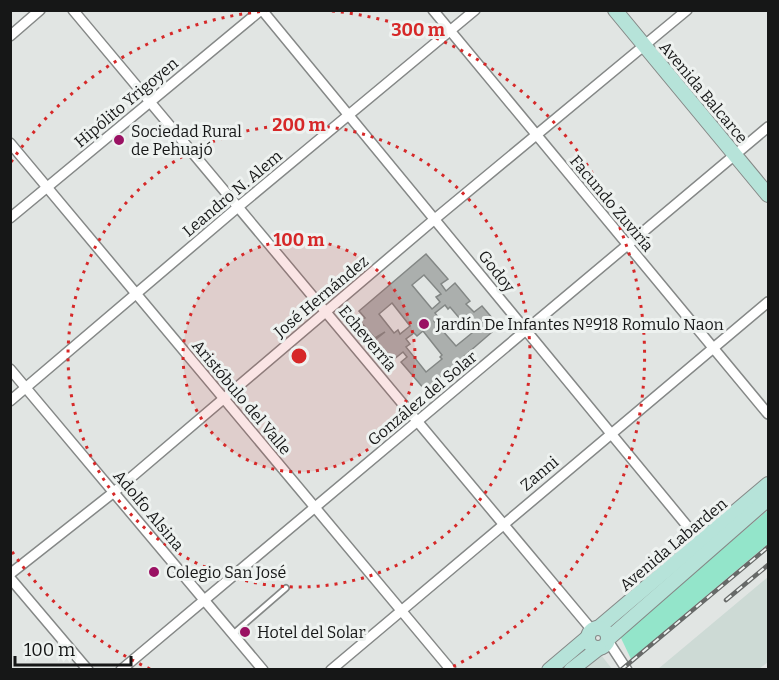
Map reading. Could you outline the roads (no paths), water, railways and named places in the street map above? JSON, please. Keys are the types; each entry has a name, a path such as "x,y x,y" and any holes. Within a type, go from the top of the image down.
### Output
{"main road":[{"name":"Avenida Balcarce","path":"615,10 648,44 738,152 768,195"},
{"name":"Avenida Balcarce","path":"625,10 648,44"},
{"name":"Avenida Balcarce","path":"738,152 768,182"},
{"name":"Avenida Labarden","path":"571,669 604,644 768,484"},
{"name":"Avenida Labarden","path":"549,669 593,632 768,499"},
{"path":"593,632 590,644 604,644"}],"street":[{"path":"10,36 40,10"},
{"name":"Echeverría","path":"74,10 593,632"},
{"name":"Hipólito Yrigoyen","path":"10,218 262,10"},
{"name":"Godoy","path":"262,10 436,218 525,331 704,547"},
{"name":"Facundo Zuviría","path":"433,10 768,414"},
{"name":"Leandro N. Alem","path":"10,401 475,10"},
{"name":"José Hernández","path":"10,576 114,492 223,397 687,10"},
{"name":"González del Solar","path":"121,669 768,127"},
{"name":"Aristóbulo del Valle","path":"10,143 451,669"},
{"name":"Zanni","path":"331,669 503,522 768,302"},
{"name":"Adolfo Alsina","path":"10,369 263,669"},
{"path":"10,576 88,669"},
{"path":"604,644 627,669"}],"lane":[{"path":"233,633 286,588"}],"railway":[{"path":"621,670 768,547"},
{"path":"726,600 768,565"}],"place":[{"name":"Sociedad Rural de Pehuajó","path":"119,140"},
{"name":"Jardín De Infantes Nº918 Romulo Naon","path":"424,324"},
{"name":"Colegio San José","path":"154,572"},
{"name":"Hotel del Solar","path":"245,632"}]}
